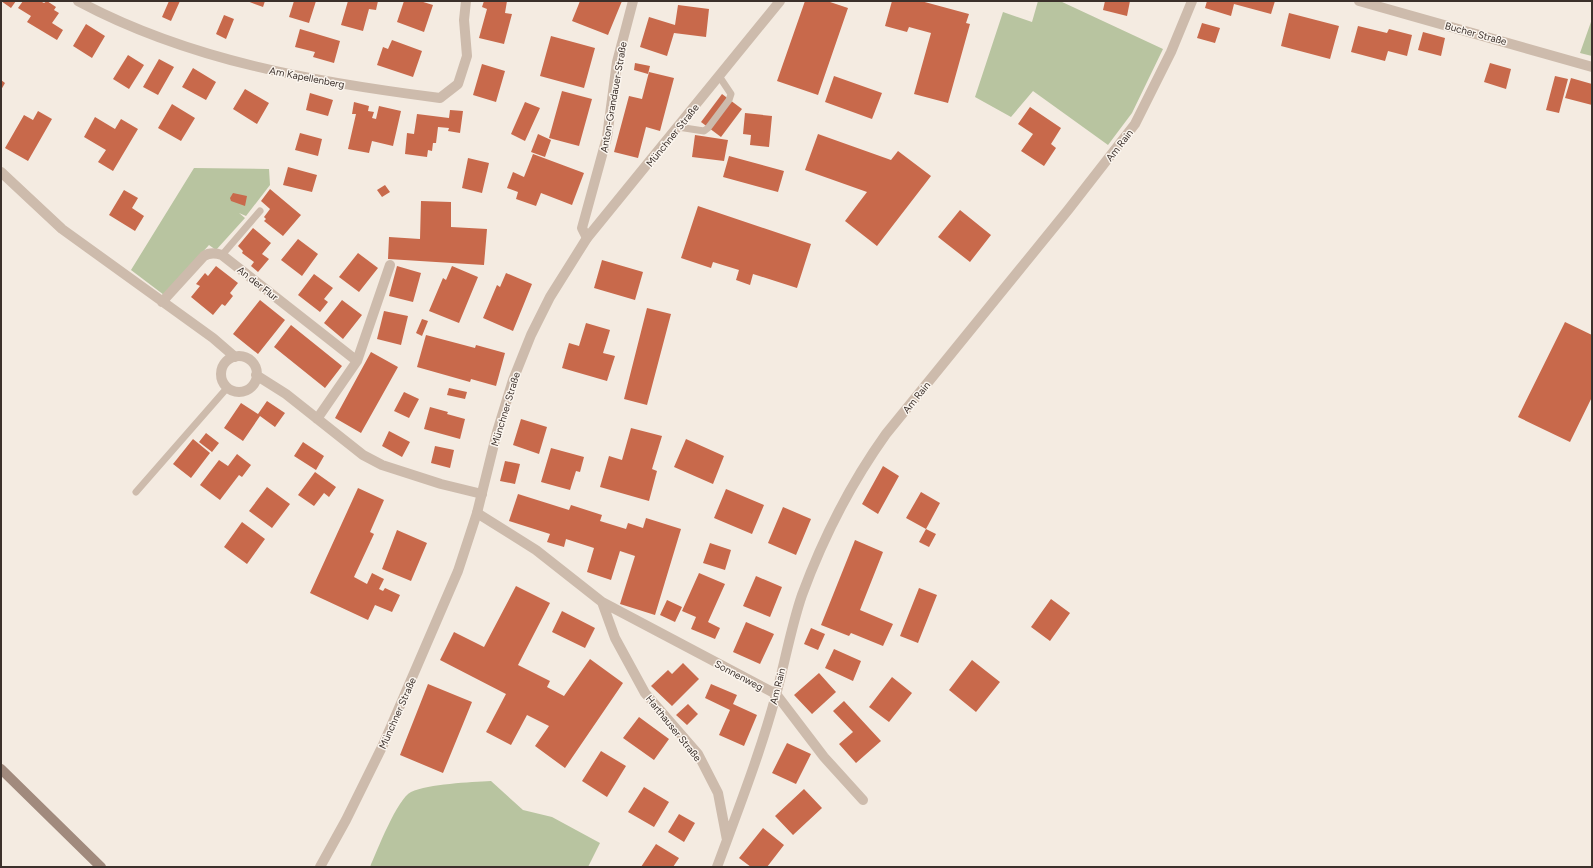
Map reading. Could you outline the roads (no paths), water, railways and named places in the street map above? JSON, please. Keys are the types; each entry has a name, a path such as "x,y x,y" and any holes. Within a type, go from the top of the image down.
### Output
{"main road":[{"path":"1,769 100,867"}],"street":[{"name":"Am Kapellenberg","path":"78,1 137,30 196,52 247,66 369,89 440,98 458,84 467,56 464,20 466,1"},
{"name":"Anton-Grandauer-Straße","path":"587,238 582,228 607,137 617,62 633,1"},
{"name":"Münchner Straße","path":"320,867 346,820 413,679 458,571 477,513 497,432 523,353 550,297 587,238 780,1"},
{"name":"Am Rain","path":"727,840 748,785 776,694 788,641 802,596 827,536 864,465 886,434 1068,210 1134,124 1171,52 1192,1"},
{"name":"Bucher Straße","path":"1359,1 1592,66"},
{"path":"1,172 62,229 213,338 235,357"},
{"path":"162,302 204,256 212,253 222,255"},
{"name":"An der Flur","path":"222,255 357,361"},
{"path":"317,419 357,361 390,265"},
{"path":"235,357 240,357 250,361 254,365 256,375 252,386 243,392 232,391 223,383 221,370 224,364 235,357"},
{"path":"256,375 272,384 363,455 382,465 441,484 482,494"},
{"path":"477,513 536,550 602,602"},
{"name":"Sonnenweg","path":"602,602 776,694 824,757 863,800"},
{"name":"Harthauser Straße","path":"602,602 615,638 645,693 698,754 718,793 727,840"},
{"path":"717,867 727,840"}],"lane":[{"path":"678,127 704,131 708,128 730,100 731,94 719,76"},
{"path":"222,255 260,211"},
{"path":"136,492 227,388"}]}
